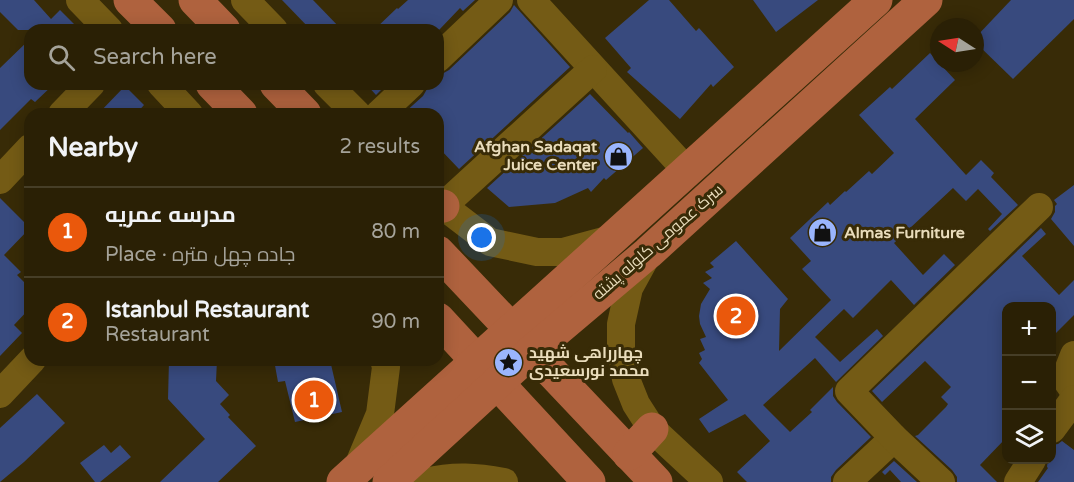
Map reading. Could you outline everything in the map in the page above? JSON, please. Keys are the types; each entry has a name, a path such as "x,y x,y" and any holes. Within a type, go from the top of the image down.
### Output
{"main road":[{"path":"130,0 153,24"},
{"path":"195,0 218,24"},
{"name":"سرک عمومی کلوله پشته","path":"350,476 487,372 522,340 611,239 688,172 876,0"},
{"name":"سرک عمومی کلوله پشته","path":"522,340 648,253 926,0"},
{"path":"218,90 236,108"},
{"path":"282,90 299,108"},
{"path":"444,258 657,482"},
{"path":"444,325 589,482"},
{"name":"سرک عمومی کلوله پشته","path":"389,482 487,372"},
{"path":"629,454 652,429"}],"street":[{"path":"80,0 103,24"},
{"path":"444,52 499,0"},
{"path":"531,0 688,172"},
{"path":"444,201 593,69"},
{"path":"68,108 85,90"},
{"path":"166,90 183,108"},
{"path":"333,90 351,108"},
{"path":"385,108 405,90"},
{"path":"0,180 24,154"},
{"path":"941,482 849,391 1039,207"},
{"path":"444,208 490,242 537,252 562,252 611,239"},
{"path":"648,253 629,288 621,324 621,352 627,379 636,404 652,429 709,482"},
{"path":"1074,355 1065,378 1074,391"},
{"path":"0,394 26,366"},
{"path":"350,476 380,414 386,366"},
{"path":"1056,424 1074,399"},
{"path":"847,482 894,438"},
{"path":"1018,482 1029,464"},
{"path":"426,482 444,477 479,477 504,482"}],"building":[{"path":"0,0 34,0 51,19 60,10 74,24 24,24 24,30 18,30 0,12"},
{"path":"282,0 313,0 336,24 305,24"},
{"path":"408,0 475,0 463,11 460,8 444,25 380,24"},
{"path":"649,0 669,0 696,31 699,28 734,67 713,87 711,84 680,119 627,72 631,68 605,38"},
{"path":"753,0 818,0 776,32"},
{"path":"1011,0 1074,0 1074,19 1013,79 984,51 984,28"},
{"path":"514,5 570,67 459,169 444,153 444,108 410,108 426,90 444,90 444,73 510,12"},
{"path":"24,45 24,90 48,90 35,102 31,99 0,130 0,68"},
{"path":"930,53 930,72 948,72 955,80 915,119 966,175 981,160 994,173 991,177 1018,205 990,231 988,229 1002,214 978,189 966,201 953,188 894,243 923,275 944,254 955,265 914,305 891,280 853,318 844,309 815,337 840,362 877,329 883,336 836,382 815,358 763,405 790,432 812,412 810,410 833,387 833,396 837,402 871,437 836,470 831,477 831,482 747,482 737,472 770,441 745,414 709,433 699,419 728,400 699,363 702,359 699,353 705,350 700,339 706,337 699,316 701,304 710,289 703,283 712,278 705,272 714,267 710,263 736,241 788,299 780,309 779,351 831,300 802,269 811,261 790,238 828,202 830,205 869,171 872,174 894,153 859,115 890,87 892,89"},
{"path":"121,90 129,90 144,105 141,108 104,108"},
{"path":"371,90 381,90 376,95"},
{"path":"590,94 643,148 606,180 604,178 591,192 588,188 555,203 509,207 487,188"},
{"path":"1074,185 1074,246 1051,219 1057,204 1054,200"},
{"path":"0,198 24,222 24,234 4,255 21,272 17,275 24,282 24,314 14,325 22,333 0,356"},
{"path":"1041,228 1046,234 1022,256 1059,295 1074,280 1074,315 1056,333 1056,302 1002,302 1002,442 980,465 997,482 957,482 957,477 952,470 915,436 946,407 948,404 941,397 951,387 925,361 882,402 872,391"},
{"path":"169,366 217,366 216,381 229,395 220,404 230,415 228,417 256,446 218,482 160,482 205,439 168,399"},
{"path":"275,366 331,366 342,412 295,422 285,381 278,382"},
{"path":"37,394 65,423 0,482 0,428"},
{"path":"1062,441 1074,450 1074,482 1038,482 1048,468 1047,464 1056,464 1056,444"},
{"path":"104,445 111,453 120,445 131,457 100,482 95,482 80,463"},
{"path":"894,461 917,482 901,482 890,470 885,475 882,472"}],"place":[{"name":"Afghan Sadaqat Juice Center","path":"618,156"},
{"name":"Almas Furniture","path":"823,233"},
{"name":"Istanbul Restaurant","path":"736,316"},
{"name":"چهارراهی شهید محمد نورسعیدی","path":"508,362"},
{"name":"مدرسه عمریه","path":"314,400"}]}
